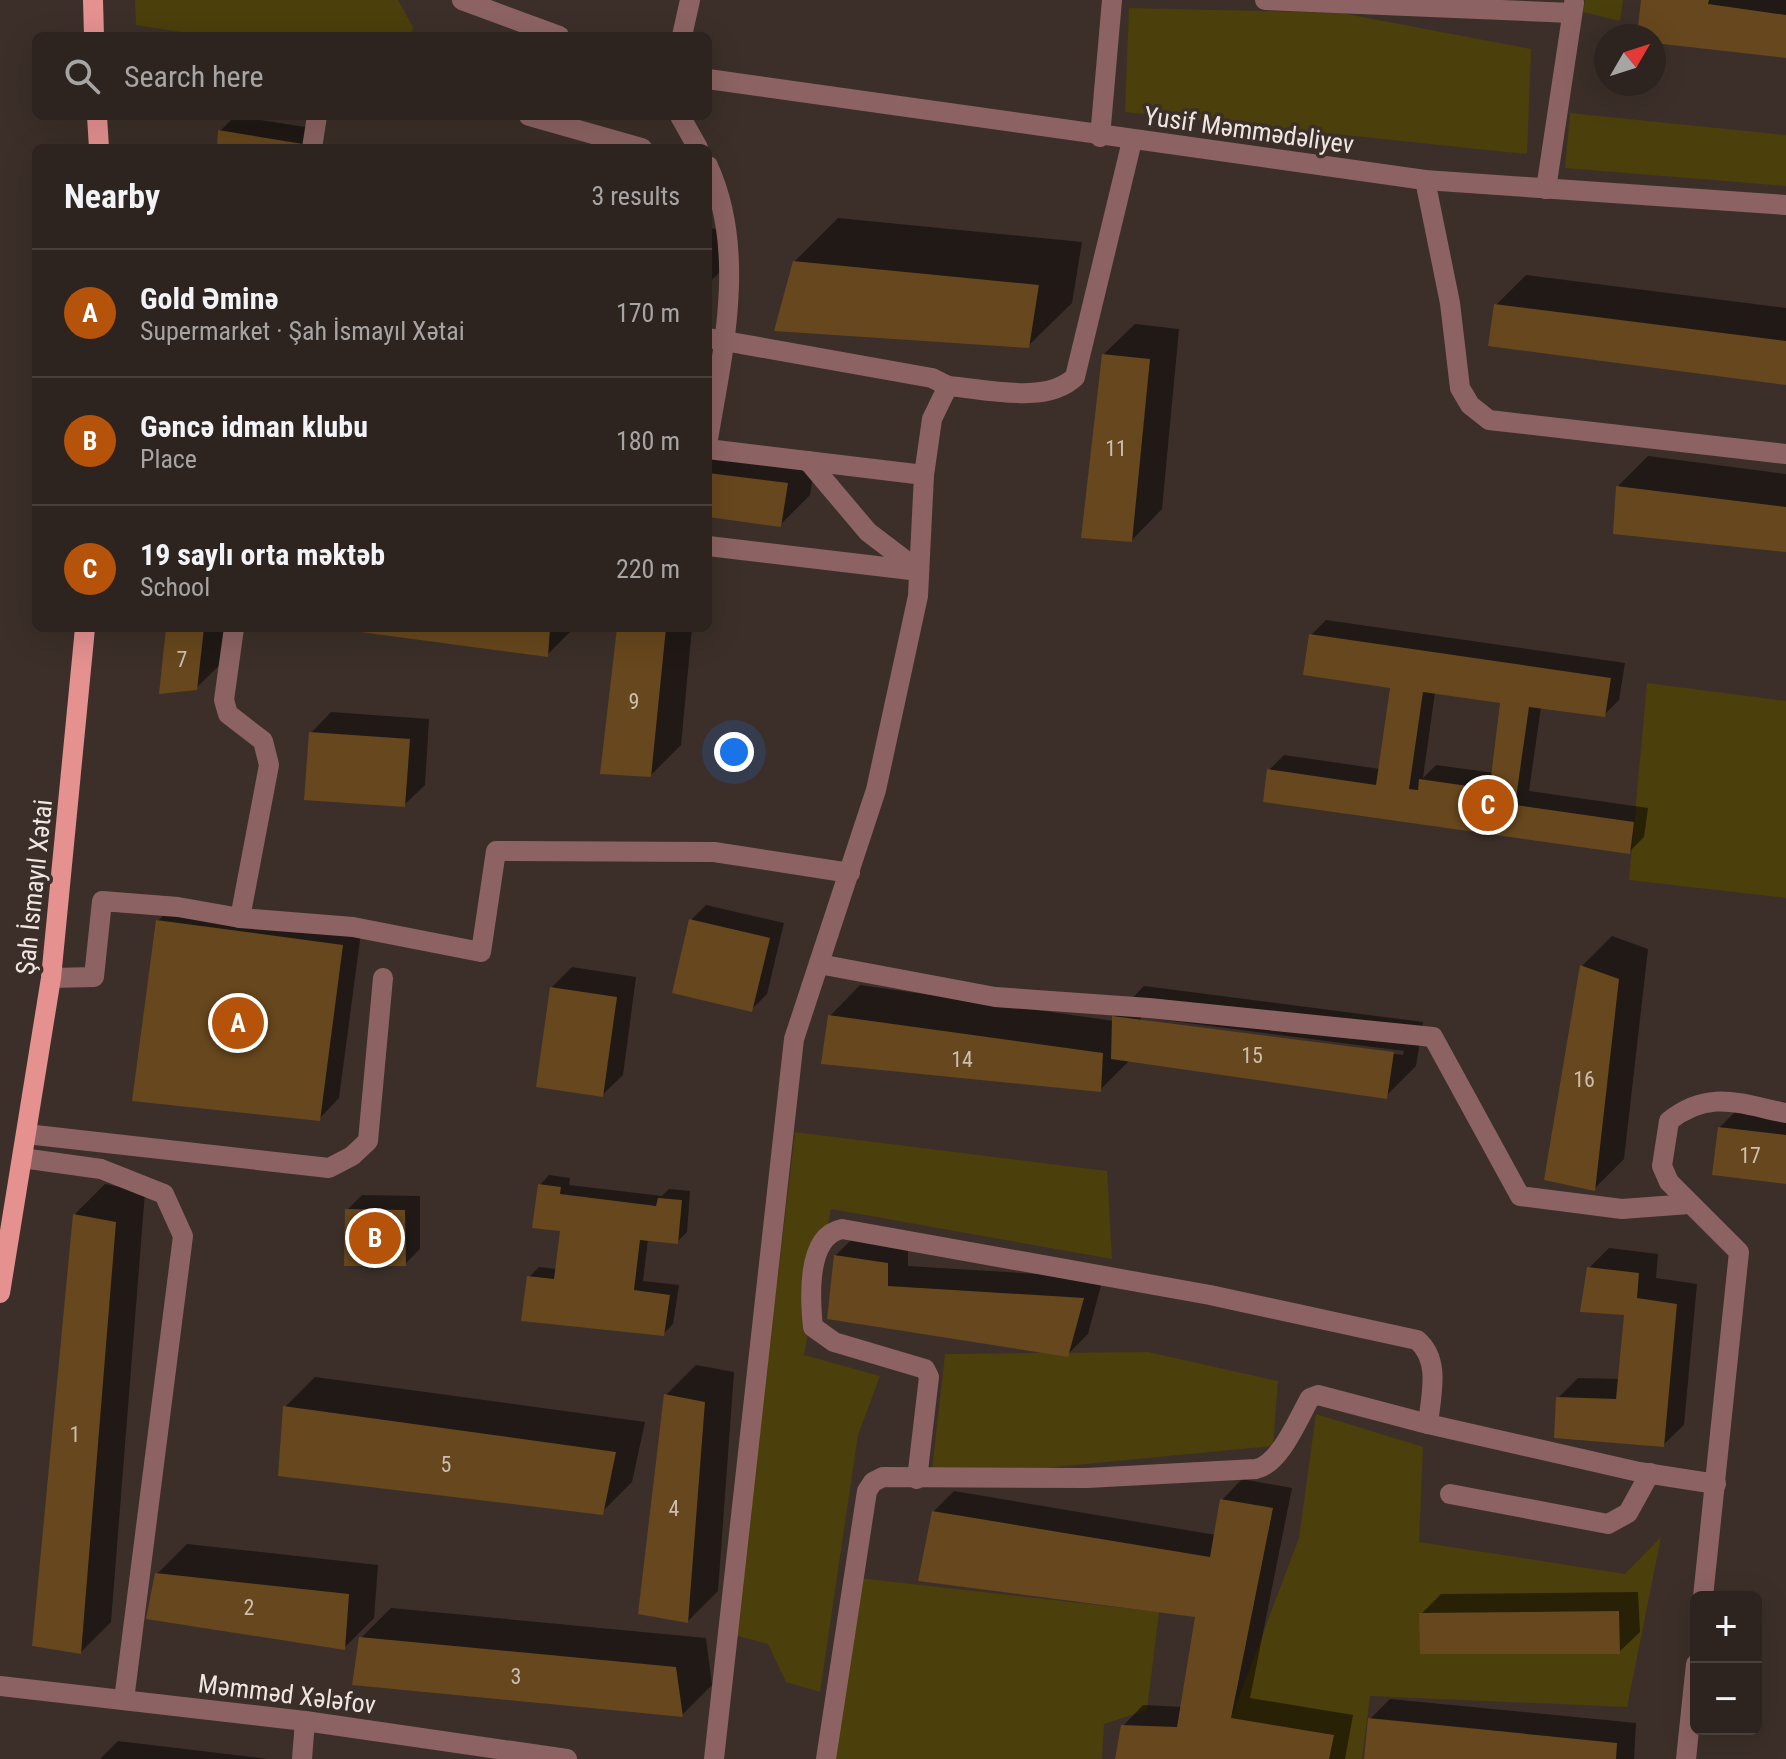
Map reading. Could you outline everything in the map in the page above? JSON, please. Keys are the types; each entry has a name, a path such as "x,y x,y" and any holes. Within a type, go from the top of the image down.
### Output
{"main road":[{"path":"93,0 94,32"},
{"path":"97,120 99,144"},
{"name":"Şah İsmayıl Xətai","path":"0,1293 51,978 85,632"}],"street":[{"path":"462,0 548,32"},
{"path":"683,32 690,0"},
{"path":"1100,137 1112,0"},
{"path":"1265,0 1573,7 1546,189"},
{"name":"Yusif Məmmədəliyev","path":"712,80 1100,137 1425,180 1786,205"},
{"path":"313,144 316,120"},
{"path":"543,120 628,144"},
{"path":"682,120 696,144"},
{"path":"716,339 932,378 948,386 1045,393 1064,388 1075,377 1132,141"},
{"path":"712,175 719,191 730,312 716,339 712,389"},
{"path":"1425,180 1450,303 1460,388 1470,405 1489,420 1786,454"},
{"path":"714,1759 794,1039 876,790 918,596 924,475 932,419 948,386"},
{"path":"712,449 924,475"},
{"path":"808,461 868,532 919,571"},
{"path":"712,546 919,571"},
{"path":"233,632 224,700 228,714 263,741 269,765 240,918"},
{"path":"51,978 94,977 102,901 178,907 240,918 353,927 481,952 496,851 714,852 850,873"},
{"path":"819,964 995,997 1149,1008 1433,1037 1520,1196 1622,1209 1689,1204"},
{"path":"26,1134 329,1168 352,1156 368,1141 383,978"},
{"path":"1704,1591 1739,1252 1669,1182 1662,1166 1669,1121 1688,1107 1712,1099 1786,1113"},
{"path":"22,1158 101,1169 164,1194 183,1236 124,1700"},
{"path":"917,1479 929,1377 925,1369 834,1342 813,1327 809,1294 821,1240 829,1231 842,1229 1210,1295 1417,1340 1430,1350 1433,1367 1428,1424"},
{"path":"826,1759 867,1491 873,1482 883,1477 1087,1478 1266,1467 1278,1456 1310,1398 1318,1395 1428,1424 1650,1473 1716,1484"},
{"path":"1450,1494 1608,1524 1628,1513 1650,1473"},
{"name":"Məmməd Xələfov","path":"0,1686 305,1721 567,1759"},
{"path":"302,1759 305,1721"},
{"path":"1686,1759 1690,1721"}],"shaded area":[{"path":"135,0 398,0 413,27 412,32 181,32 136,25"},
{"path":"1585,0 1623,0 1620,21 1583,12"},
{"path":"1129,8 1341,13 1531,49 1527,154 1125,112"},
{"path":"1570,113 1786,135 1786,186 1565,168"},
{"path":"1647,683 1786,701 1786,898 1629,880"},
{"path":"795,1132 1107,1171 1112,1259 831,1209 804,1355 880,1376 858,1435 820,1692 786,1682 768,1644 735,1635"},
{"path":"1148,1352 1278,1381 1273,1446 931,1479 945,1354"},
{"path":"1316,1414 1423,1447 1419,1542 1625,1574 1661,1537 1627,1707 1370,1696 1362,1759 1329,1759 1333,1735 1231,1718 1299,1538"},
{"path":"859,1578 1159,1612 1147,1710 1104,1724 1102,1759 833,1759"}],"building":[{"path":"1641,0 1709,0 1708,4 1786,15 1786,58 1666,44 1666,24 1638,24"},
{"path":"218,130 303,144 217,144"},
{"path":"793,261 1039,285 1029,348 774,331"},
{"path":"1494,304 1786,341 1786,385 1488,346"},
{"path":"1102,354 1150,359 1132,542 1081,538"},
{"path":"712,474 788,483 781,527 712,518"},
{"path":"1616,486 1786,507 1786,552 1613,534"},
{"path":"166,632 204,632 197,690 159,694"},
{"path":"360,632 550,632 548,657"},
{"path":"617,632 666,632 651,777 600,774"},
{"path":"1309,634 1611,678 1605,717 1529,707 1515,805 1634,822 1630,854 1263,802 1267,769 1376,785 1390,688 1303,675","holes":["1423,692 1500,703 1488,802 1480,800 1482,788 1419,779 1418,790 1409,789"]},
{"path":"309,732 410,739 405,807 304,800"},
{"path":"689,919 770,938 752,1012 672,993"},
{"path":"156,920 343,945 320,1121 132,1101"},
{"path":"1580,965 1619,979 1595,1191 1544,1180"},
{"path":"550,987 617,997 603,1097 536,1087"},
{"path":"828,1015 1103,1053 1101,1092 821,1064"},
{"path":"1112,1016 1394,1052 1387,1099 1111,1059"},
{"path":"1718,1127 1786,1135 1786,1184 1712,1175"},
{"path":"538,1184 561,1187 560,1194 656,1206 658,1198 682,1200 678,1244 640,1240 634,1290 670,1295 664,1336 521,1321 527,1276 554,1279 560,1231 532,1228"},
{"path":"345,1209 405,1210 406,1266 344,1266"},
{"path":"73,1214 116,1222 81,1654 32,1646"},
{"path":"834,1255 888,1263 888,1286 1084,1298 1068,1357 827,1319"},
{"path":"1587,1267 1639,1273 1637,1298 1677,1304 1664,1447 1554,1438 1556,1397 1616,1399 1624,1315 1580,1312"},
{"path":"664,1394 705,1402 688,1623 638,1614"},
{"path":"283,1406 616,1452 603,1515 278,1476"},
{"path":"1220,1499 1273,1508 1231,1718 1334,1735 1329,1759 1115,1759 1121,1725 1177,1727 1195,1617 918,1581 932,1511 1210,1557"},
{"path":"155,1573 349,1594 345,1650 146,1619"},
{"path":"1619,1611 1620,1654 1420,1654 1419,1613"},
{"path":"359,1637 676,1667 683,1717 352,1685"},
{"path":"1368,1718 1617,1743 1616,1759 1364,1759"}],"place":[{"name":"19 saylı orta məktəb","path":"1488,805"},
{"name":"Gold Əminə","path":"238,1023"},
{"name":"Gəncə idman klubu","path":"375,1238"}]}
